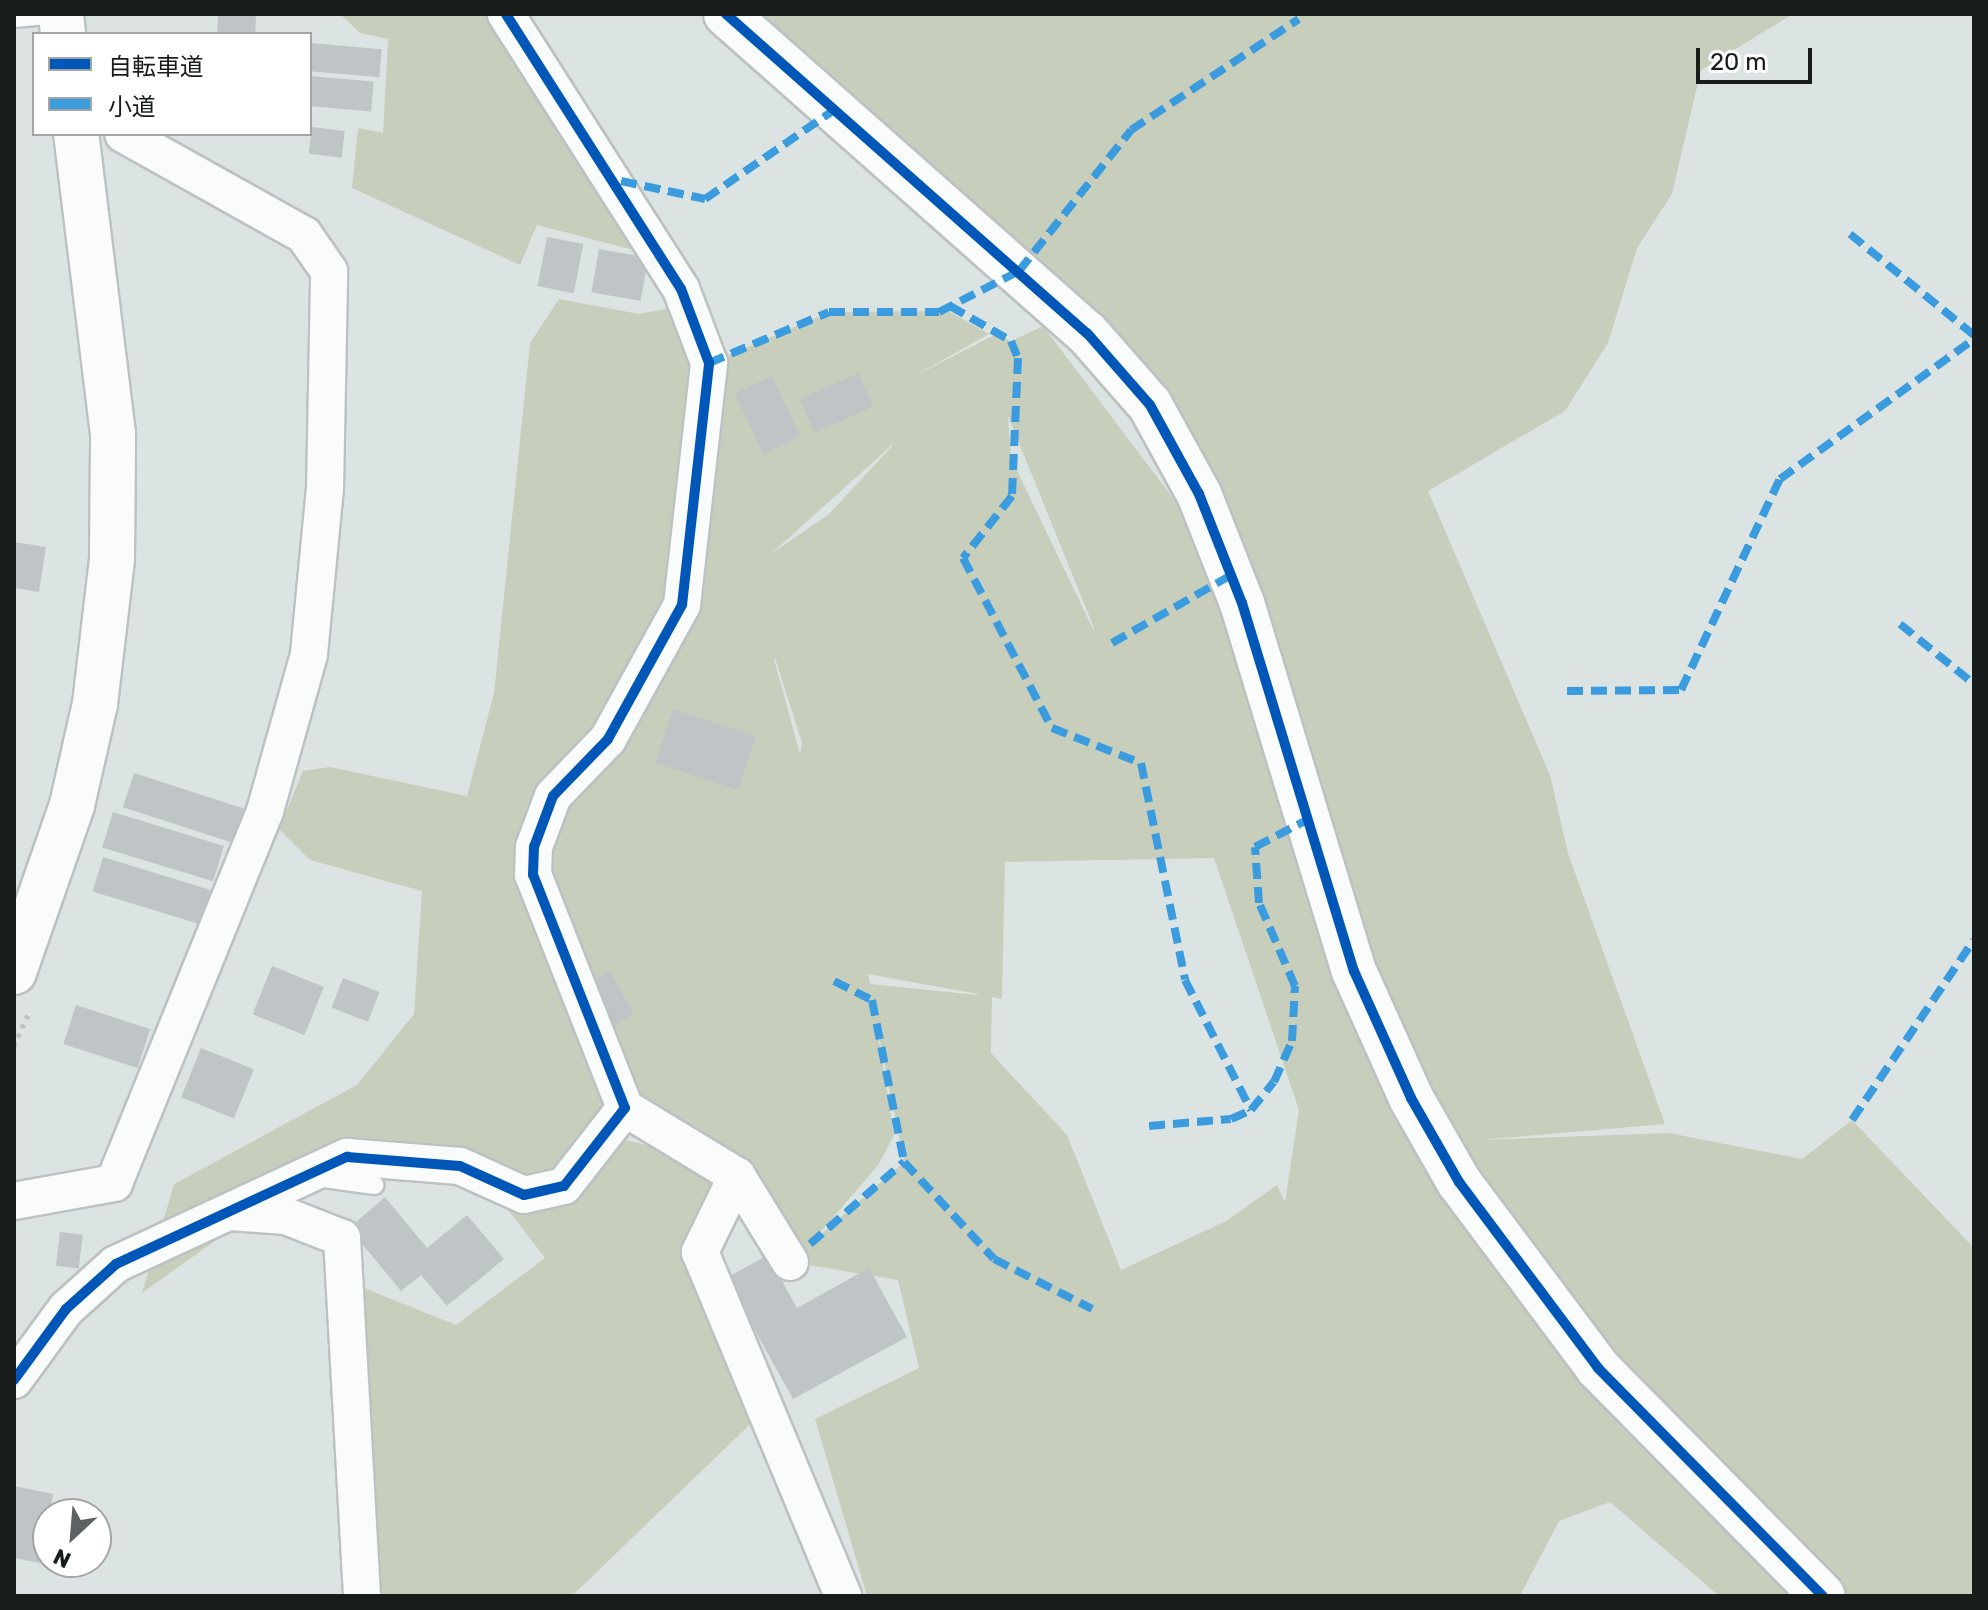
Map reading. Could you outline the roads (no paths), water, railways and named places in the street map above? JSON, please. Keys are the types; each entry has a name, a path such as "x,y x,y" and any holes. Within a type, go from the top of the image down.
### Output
{"street":[{"path":"506,14 681,289 709,363 682,605 608,739 553,796 534,847 533,875 625,1108 737,1176 790,1262"},
{"path":"726,14 1087,333 1150,405 1199,494 1242,603 1354,971 1459,1182 1598,1368 1823,1596"},
{"path":"14,972 72,805 95,704 112,559 113,434 76,136"},
{"path":"14,1201 114,1183 265,811 309,654 325,489 329,271 304,235 127,136"},
{"path":"14,1380 66,1309 116,1264 347,1157 405,1157 460,1166 524,1195 564,1186 625,1108"},
{"path":"737,1176 700,1252 843,1596"},
{"path":"228,1212 286,1216 342,1238 362,1596"}],"lane":[{"path":"14,18 60,14"},
{"path":"306,1176 374,1185"}]}
